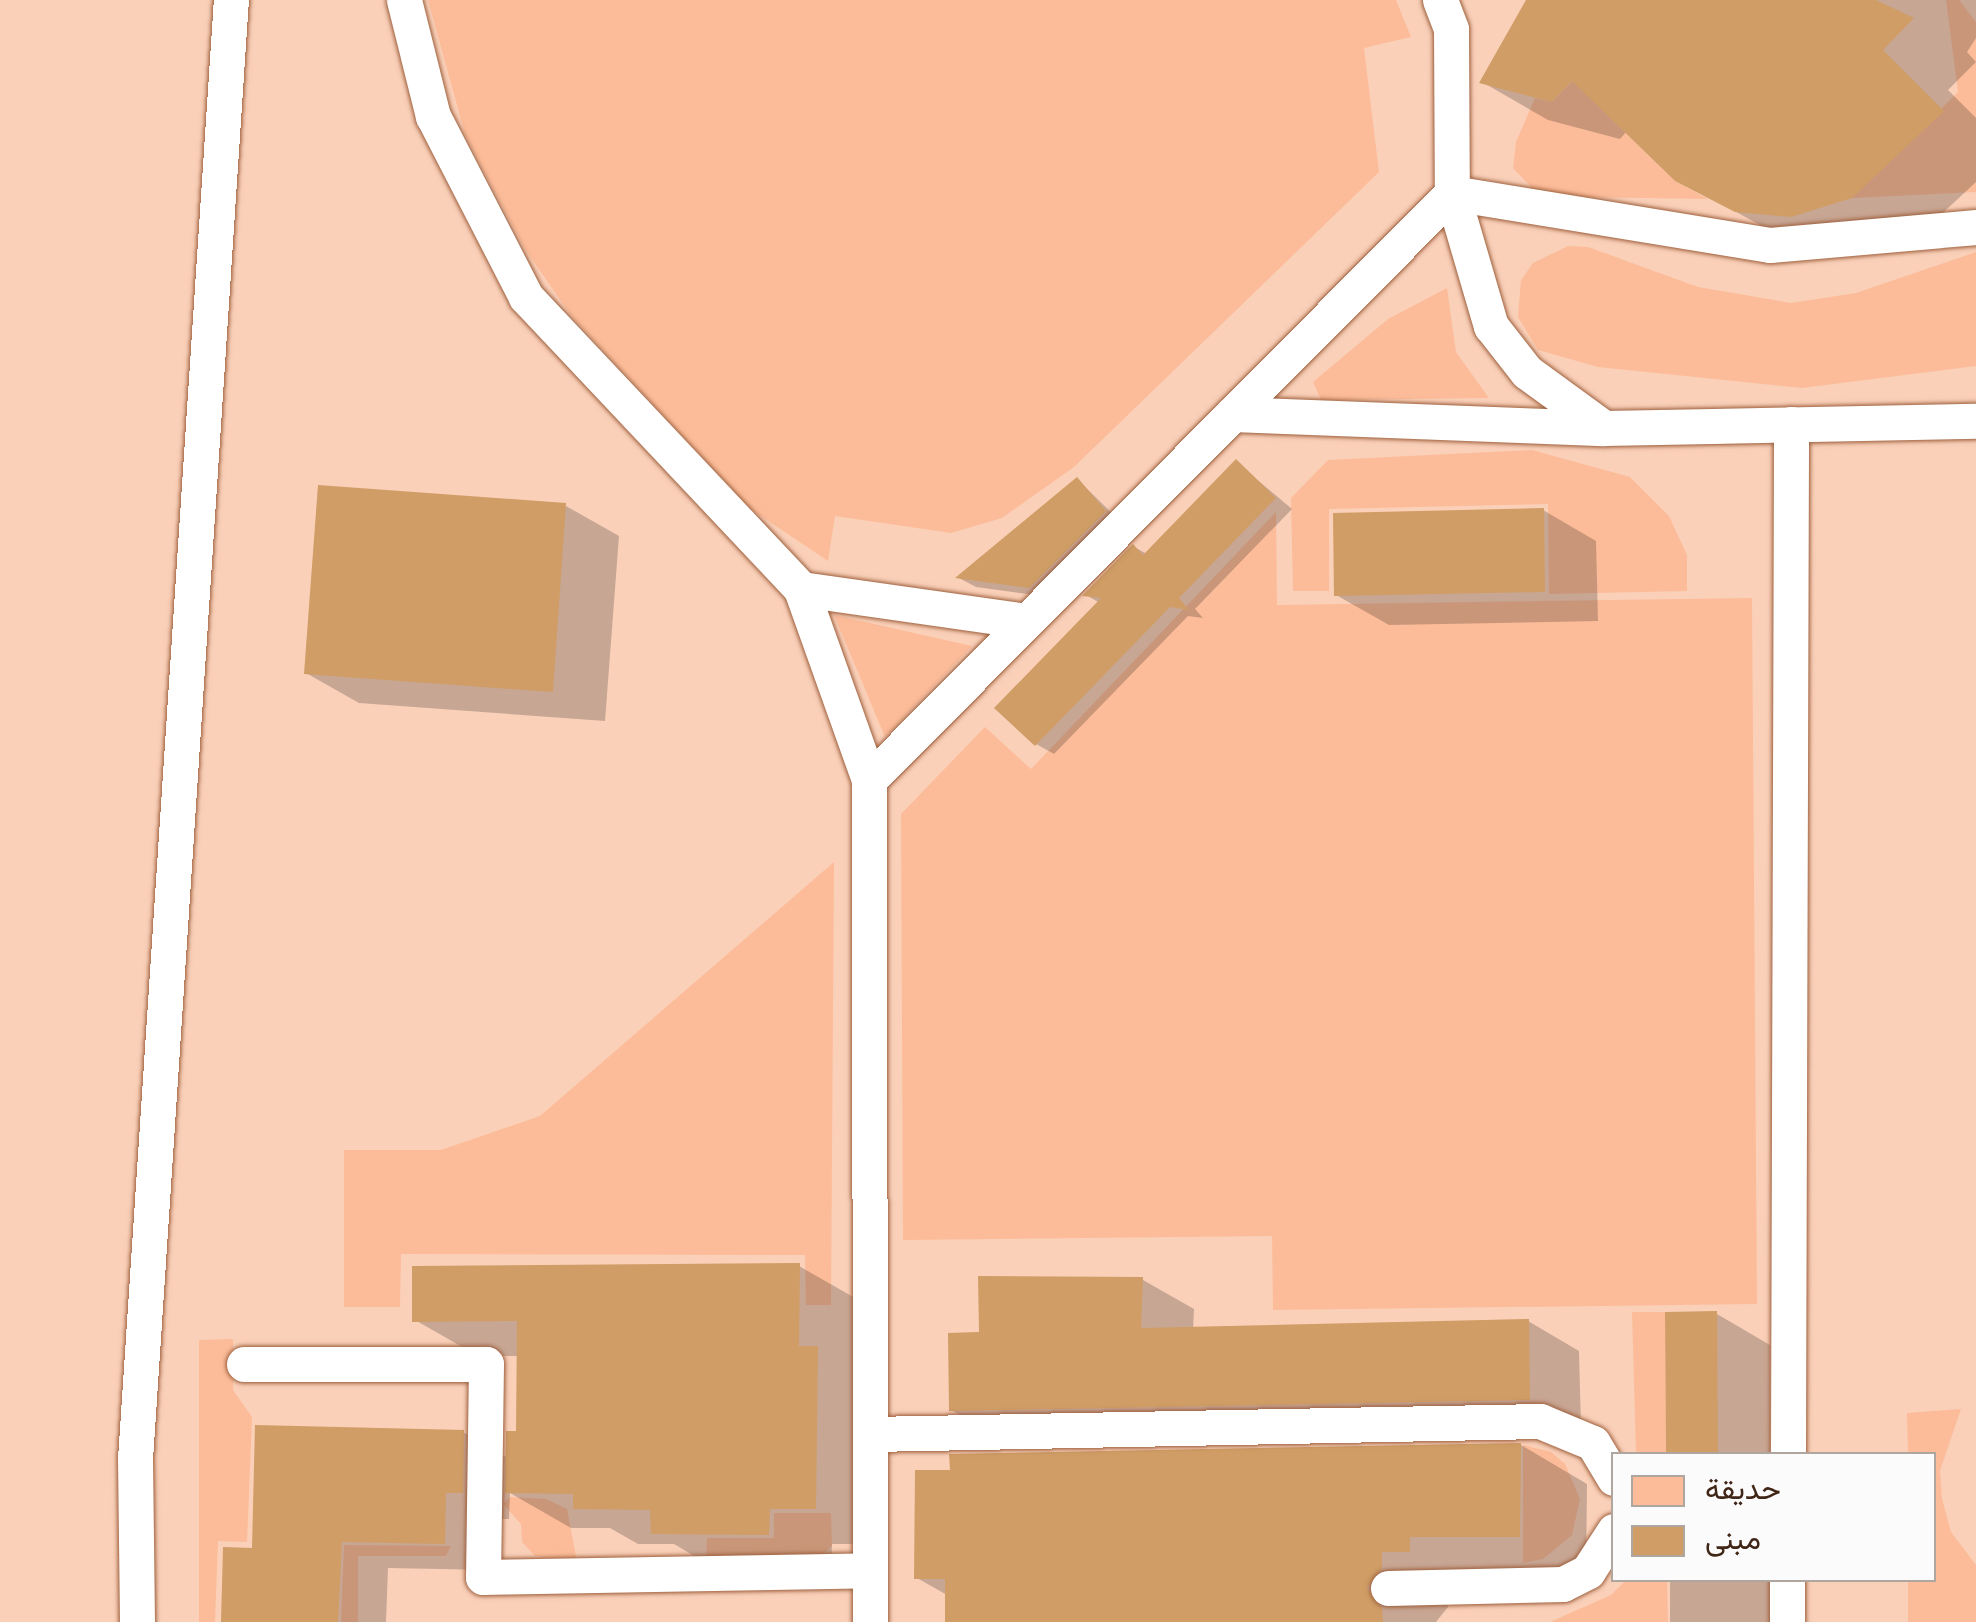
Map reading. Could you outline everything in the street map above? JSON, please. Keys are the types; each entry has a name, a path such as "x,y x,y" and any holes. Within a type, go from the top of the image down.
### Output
{"lane":[{"path":"137,1622 136,1459 230,0"},
{"path":"404,0 433,116 526,298 801,589 869,780 870,1622"},
{"path":"1440,0 1452,29 1452,193 1492,326 1528,372 1604,428"},
{"path":"869,780 1452,193"},
{"path":"1452,193 1770,245 1976,226"},
{"path":"1232,414 1604,428 1976,421"},
{"path":"1788,1452 1791,424"},
{"path":"801,589 1026,622"},
{"path":"244,1364 486,1364 483,1577 870,1570"},
{"path":"870,1434 1540,1421 1593,1444 1611,1473"},
{"path":"1388,1588 1563,1584 1588,1571 1611,1536"},
{"path":"1787,1582 1787,1622"}],"green space":[{"path":"428,0 1396,0 1411,37 1364,48 1379,172 1074,467 1002,518 951,533 835,516 828,561 749,508 570,314 525,249 465,134"},
{"path":"1652,0 1611,119 1675,181 1708,199 1575,197 1534,190 1513,168 1516,142 1535,98 1552,102"},
{"path":"1946,0 1959,0 1976,22 1976,192 1852,198 1958,92"},
{"path":"1568,246 1588,247 1698,287 1791,303 1856,293 1976,252 1976,366 1802,388 1598,367 1538,350 1518,317 1521,280 1533,263"},
{"path":"1447,288 1456,352 1489,398 1321,400 1313,382 1388,319"},
{"path":"1532,450 1630,477 1669,516 1687,555 1687,591 1549,594 1548,504 1329,509 1329,591 1293,591 1291,498 1328,460"},
{"path":"1276,512 1277,605 1752,598 1757,1304 1273,1310 1272,1236 903,1240 901,814 985,727 1031,769"},
{"path":"834,615 972,646 885,737"},
{"path":"834,862 831,1305 806,1305 805,1255 401,1254 400,1307 344,1307 344,1150 441,1150 540,1116"},
{"path":"1632,1312 1665,1312 1666,1452 1636,1452"},
{"path":"233,1339 233,1390 252,1417 247,1542 218,1541 215,1622 199,1622 199,1340"},
{"path":"1961,1409 1940,1471 1942,1499 1951,1532 1976,1565 1976,1622 1908,1622 1908,1582 1936,1582 1936,1452 1908,1452 1907,1413"},
{"path":"1523,1445 1551,1452 1565,1464 1580,1499 1572,1535 1543,1559 1523,1563"},
{"path":"510,1497 546,1499 567,1509 577,1562 535,1556 522,1542 521,1524 503,1504"},
{"path":"774,1513 831,1513 832,1546 819,1557 706,1557 707,1538 774,1538"},
{"path":"344,1545 451,1546 446,1556 358,1556 358,1622 341,1622"},
{"path":"1624,1582 1667,1582 1668,1622 1550,1622 1611,1595"}],"building":[{"path":"1526,0 1876,0 1914,18 1883,50 1944,111 1852,198 1791,217 1735,212 1675,181 1572,81 1552,102 1479,83"},
{"path":"1236,459 1276,498 1179,598 1189,610 1170,607 1035,746 994,708 1101,598 1082,596 1133,544 1143,555"},
{"path":"1077,477 1106,511 1029,588 955,578"},
{"path":"318,485 566,503 553,692 304,674"},
{"path":"1544,508 1545,592 1334,596 1333,513"},
{"path":"800,1263 799,1346 818,1346 816,1509 770,1509 769,1535 651,1534 650,1510 573,1509 573,1494 505,1493 506,1431 516,1431 517,1321 412,1322 412,1266"},
{"path":"978,1276 1143,1277 1141,1328 1529,1319 1530,1400 949,1411 948,1333 979,1332"},
{"path":"1717,1311 1718,1452 1666,1452 1665,1312"},
{"path":"255,1425 464,1430 463,1493 446,1493 445,1544 342,1542 338,1622 221,1622 223,1547 252,1548"},
{"path":"1521,1443 1520,1537 1410,1537 1410,1552 1382,1552 1382,1568 1367,1588 1382,1608 1383,1622 945,1622 945,1579 914,1579 915,1470 950,1470 949,1454"}]}
